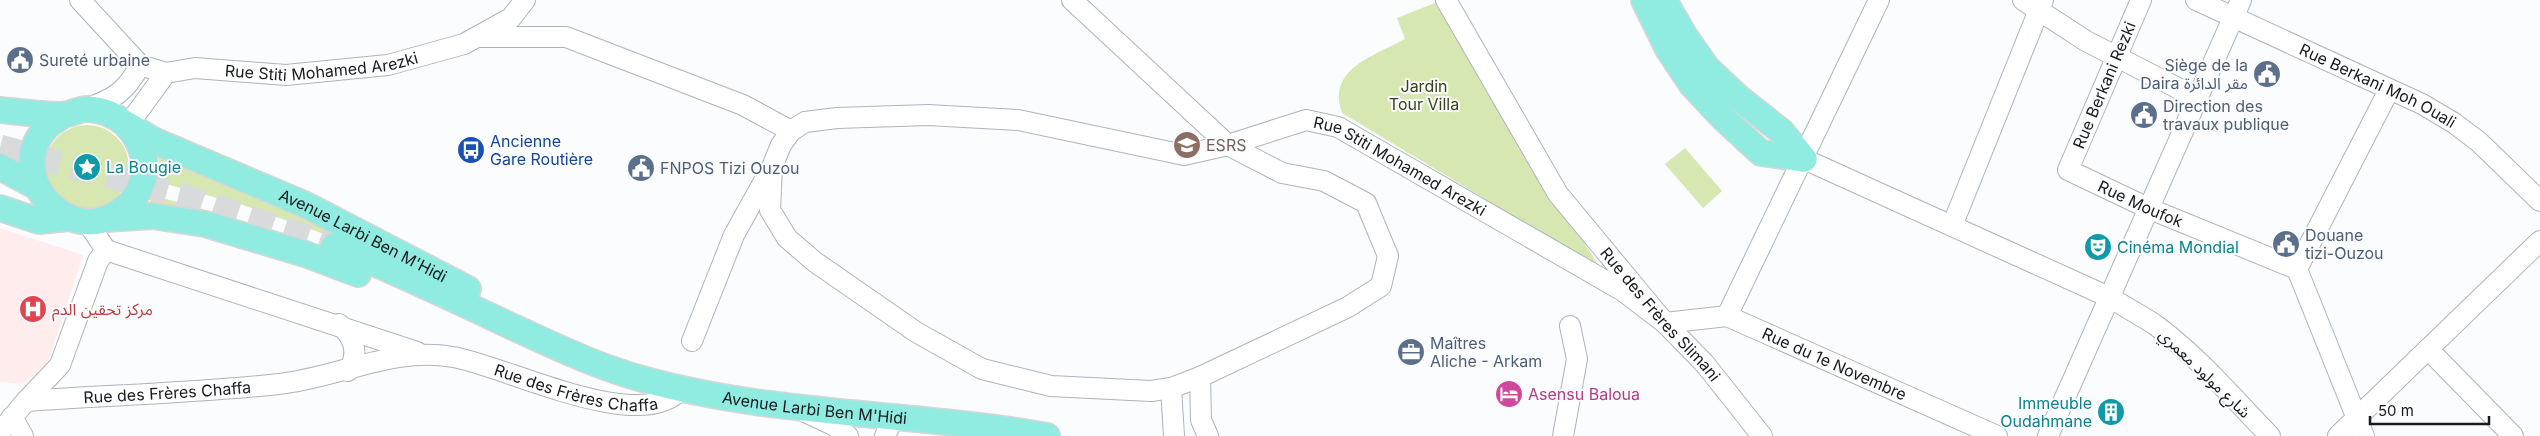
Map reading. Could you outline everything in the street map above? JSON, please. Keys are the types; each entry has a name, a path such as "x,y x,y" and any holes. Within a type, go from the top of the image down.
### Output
{"main road":[{"path":"1644,0 1673,56 1692,85 1723,118 1761,153 1804,159"},
{"path":"1664,0 1684,35 1707,68 1739,98 1782,132 1804,159"},
{"path":"0,110 74,112 108,113 128,125 137,136 142,150 145,164 144,178 138,192 120,213 87,220 56,212 44,201 37,187 32,163 36,144 47,127 74,112"},
{"name":"Avenue Larbi Ben M'Hidi","path":"128,125 156,141 306,205 377,240 565,340 578,349 588,361"},
{"path":"0,167 37,187"},
{"path":"0,199 12,197 37,187"},
{"name":"Avenue Larbi Ben M'Hidi","path":"0,208 39,221 152,216 178,219 234,232 350,270 543,353 573,361 588,361"},
{"name":"Avenue Larbi Ben M'Hidi","path":"334,246 588,361 681,389 792,406 892,427 978,425 1047,436"}],"street":[{"path":"80,0 140,64 166,73 128,125"},
{"name":"Rue Stiti Mohamed Arezki","path":"166,73 195,68 286,75 388,65 464,44 511,18 525,0"},
{"path":"772,167 770,210 787,238 815,262 916,332 982,369 1051,386 1151,391 1171,388 1200,377 1348,307 1381,286 1388,256 1366,203 1324,181 1282,173 1228,145 1072,0"},
{"name":"Rue des Frères Slimani","path":"1446,0 1558,194 1665,323 1705,364 1762,436"},
{"path":"1665,323 1727,316 1879,0"},
{"name":"Rue Berkani Rezki","path":"2068,170 2115,56 2141,0"},
{"name":"Rue Berkani Moh Ouali","path":"2196,0 2237,9 2389,90 2422,104 2454,122 2479,142 2540,201"},
{"path":"1952,226 2035,3 2086,41 2197,98"},
{"path":"2048,436 2111,298 2237,9"},
{"path":"478,37 566,38 743,105 791,131 781,145 772,167 734,235 692,341"},
{"path":"74,112 116,96 130,83 140,64"},
{"path":"2364,436 2298,269 2389,90"},
{"name":"Rue Stiti Mohamed Arezki","path":"791,131 805,122 837,118 928,115 1018,120 1184,155 1228,145 1306,120 1338,127 1623,291 1665,323"},
{"name":"شارع مولود معمري","path":"1804,159 2111,298 2155,325 2177,344 2212,375 2270,436"},
{"name":"Rue Moufok","path":"2068,170 2150,209 2298,269"},
{"path":"87,220 106,250 339,324 422,353"},
{"path":"2338,436 2540,241"},
{"path":"23,436 6,425 60,365 98,261 106,250"},
{"name":"Rue du 1e Novembre","path":"1727,316 1998,436"},
{"path":"339,324 348,332 353,342 355,353 348,371"},
{"path":"1563,436 1577,359 1570,326"},
{"path":"2428,348 2514,436"},
{"name":"Rue des Frères Chaffa","path":"26,401 279,384 348,371 394,356 422,353 454,357 546,389 604,404 658,406 671,400 681,389"},
{"path":"1200,377 1201,420 1208,436"},
{"path":"1171,388 1174,436"},
{"path":"792,406 833,425 848,436"}],"shaded area":[{"name":"مركز تحقين الدم","path":"0,228 83,255 48,362 23,384 0,382"}],"green space":[{"name":"Jardin Tour Villa","path":"1435,3 1600,268 1342,113 1339,98 1341,85 1347,75 1367,58 1405,39 1397,18"},
{"path":"87,125 103,128 117,137 126,151 129,167 126,183 117,197 103,206 87,209 71,206 57,197 48,183 45,167 48,151 57,137 71,128"},
{"path":"1685,148 1722,191 1703,208 1665,164"},
{"path":"157,150 356,235 338,239 240,204 162,183"},
{"path":"155,196 217,213 298,241 398,283 146,205"}],"tunnel":[{"path":"0,147 179,195 334,246"}],"place":[{"name":"Sureté urbaine","path":"20,60"},
{"name":"Siège de la Daira مقر الدائرة","path":"2267,74"},
{"name":"Direction des travaux publique","path":"2144,115"},
{"name":"ESRS","path":"1187,145"},
{"name":"Ancienne Gare Routière","path":"471,150"},
{"name":"La Bougie","path":"87,167"},
{"name":"FNPOS Tizi Ouzou","path":"641,168"},
{"name":"Douane tizi-Ouzou","path":"2286,244"},
{"name":"Cinéma Mondial","path":"2098,247"},
{"name":"مركز تحقين الدم","path":"33,309"},
{"name":"Maîtres Aliche - Arkam","path":"1411,352"},
{"name":"Asensu Baloua","path":"1509,394"},
{"name":"Immeuble Oudahmane","path":"2111,412"}]}
